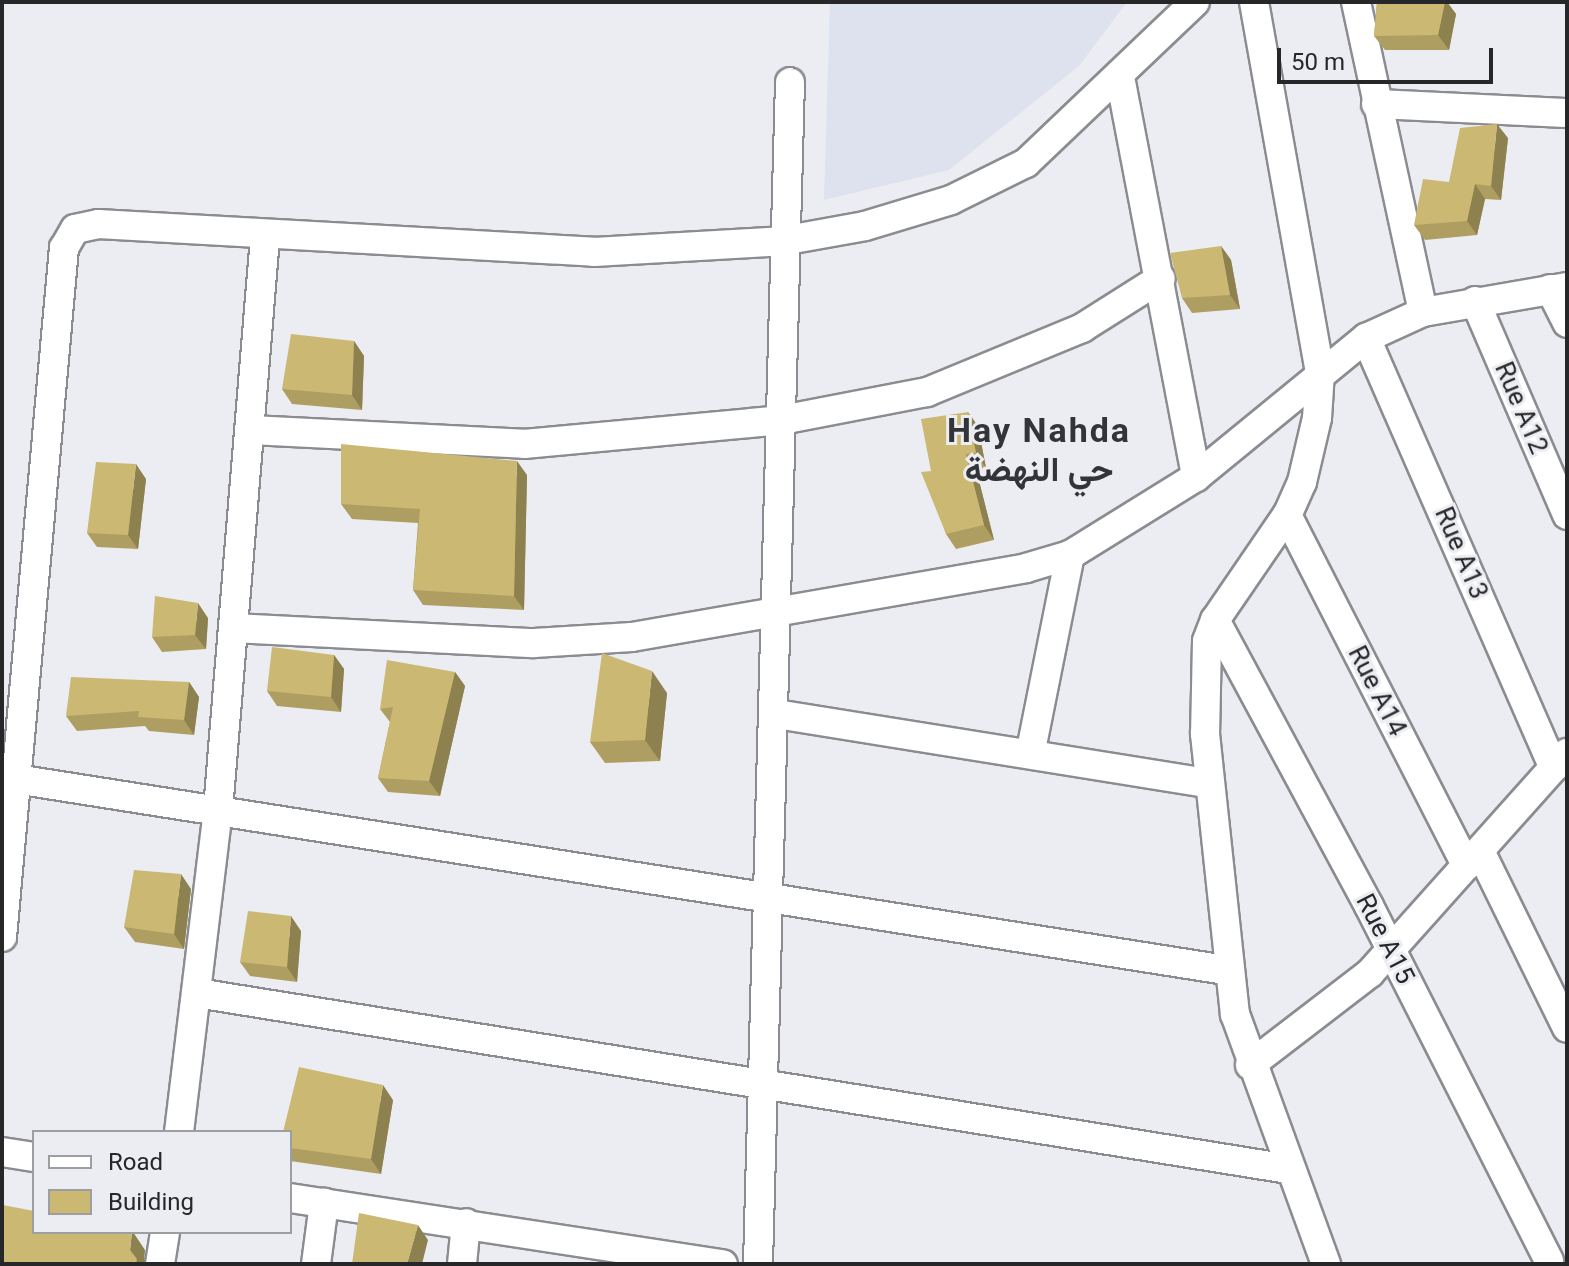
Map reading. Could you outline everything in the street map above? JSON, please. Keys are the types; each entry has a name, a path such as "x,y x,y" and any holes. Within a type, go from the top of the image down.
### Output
{"street":[{"path":"2,937 11,778 64,248 75,229 98,224 265,237 594,252 782,241 865,226 989,182 1026,163 1120,77 1195,2"},
{"path":"1254,2 1320,372 1311,450 1287,515 1215,620 1203,660 1208,783 1226,970 1250,1065 1326,1264"},
{"path":"1356,2 1423,312"},
{"path":"1120,77 1161,278 1196,477"},
{"path":"758,1264 776,714 782,241 790,82"},
{"path":"1376,104 1567,113"},
{"path":"179,1130 218,810 265,237"},
{"path":"251,430 524,444 781,420 927,392 1082,328 1161,278"},
{"path":"233,628 534,643 632,637 990,576 1070,555 1196,477 1320,372 1366,338 1423,312 1559,288 1567,323"},
{"name":"Rue A12","path":"1475,301 1567,515"},
{"name":"Rue A13","path":"1366,338 1561,760"},
{"name":"Rue A14","path":"1287,515 1567,1028"},
{"path":"1031,750 1070,555"},
{"name":"Rue A15","path":"1215,620 1553,1258"},
{"path":"776,714 1031,750 1208,783"},
{"path":"1250,1065 1346,996 1392,951 1561,760"},
{"path":"11,778 1226,970"},
{"path":"197,993 1288,1169"},
{"path":"2,1152 32,1157"},
{"path":"292,1198 466,1223 602,1253 723,1264"},
{"path":"316,1264 324,1203"},
{"path":"462,1264 466,1223"},
{"path":"160,1264 165,1234"}],"shaded area":[{"path":"830,2 1127,2 1079,66 949,170 824,200"}],"building":[{"path":"1377,2 1445,2 1438,35 1374,36"},
{"path":"1497,124 1491,186 1475,184 1467,221 1414,225 1423,179 1449,182 1460,128"},
{"path":"1221,246 1230,295 1182,298 1170,253"},
{"path":"291,334 354,341 352,395 282,389"},
{"path":"968,412 976,453 966,454 984,525 946,534 921,472 931,471 921,419"},
{"path":"341,444 517,461 514,596 413,590 420,509 341,504"},
{"path":"96,462 136,464 128,535 87,533"},
{"path":"155,596 198,603 195,635 152,637"},
{"path":"272,647 334,655 331,697 267,691"},
{"path":"602,653 652,671 645,740 590,742"},
{"path":"387,660 455,672 429,781 378,778 393,707 380,709"},
{"path":"71,677 189,682 184,720 138,717 139,711 66,716"},
{"path":"134,870 181,874 174,934 124,927"},
{"path":"248,911 291,916 287,967 240,962"},
{"path":"299,1067 383,1085 371,1159 292,1148 292,1130 283,1130"},
{"path":"3,1205 32,1211 32,1234 132,1234 130,1250 137,1259 136,1264 2,1264"},
{"path":"359,1213 418,1225 407,1264 352,1264"}],"district":[{"name":"Hay Nahda حي النهضة","path":"1039,450"}]}
